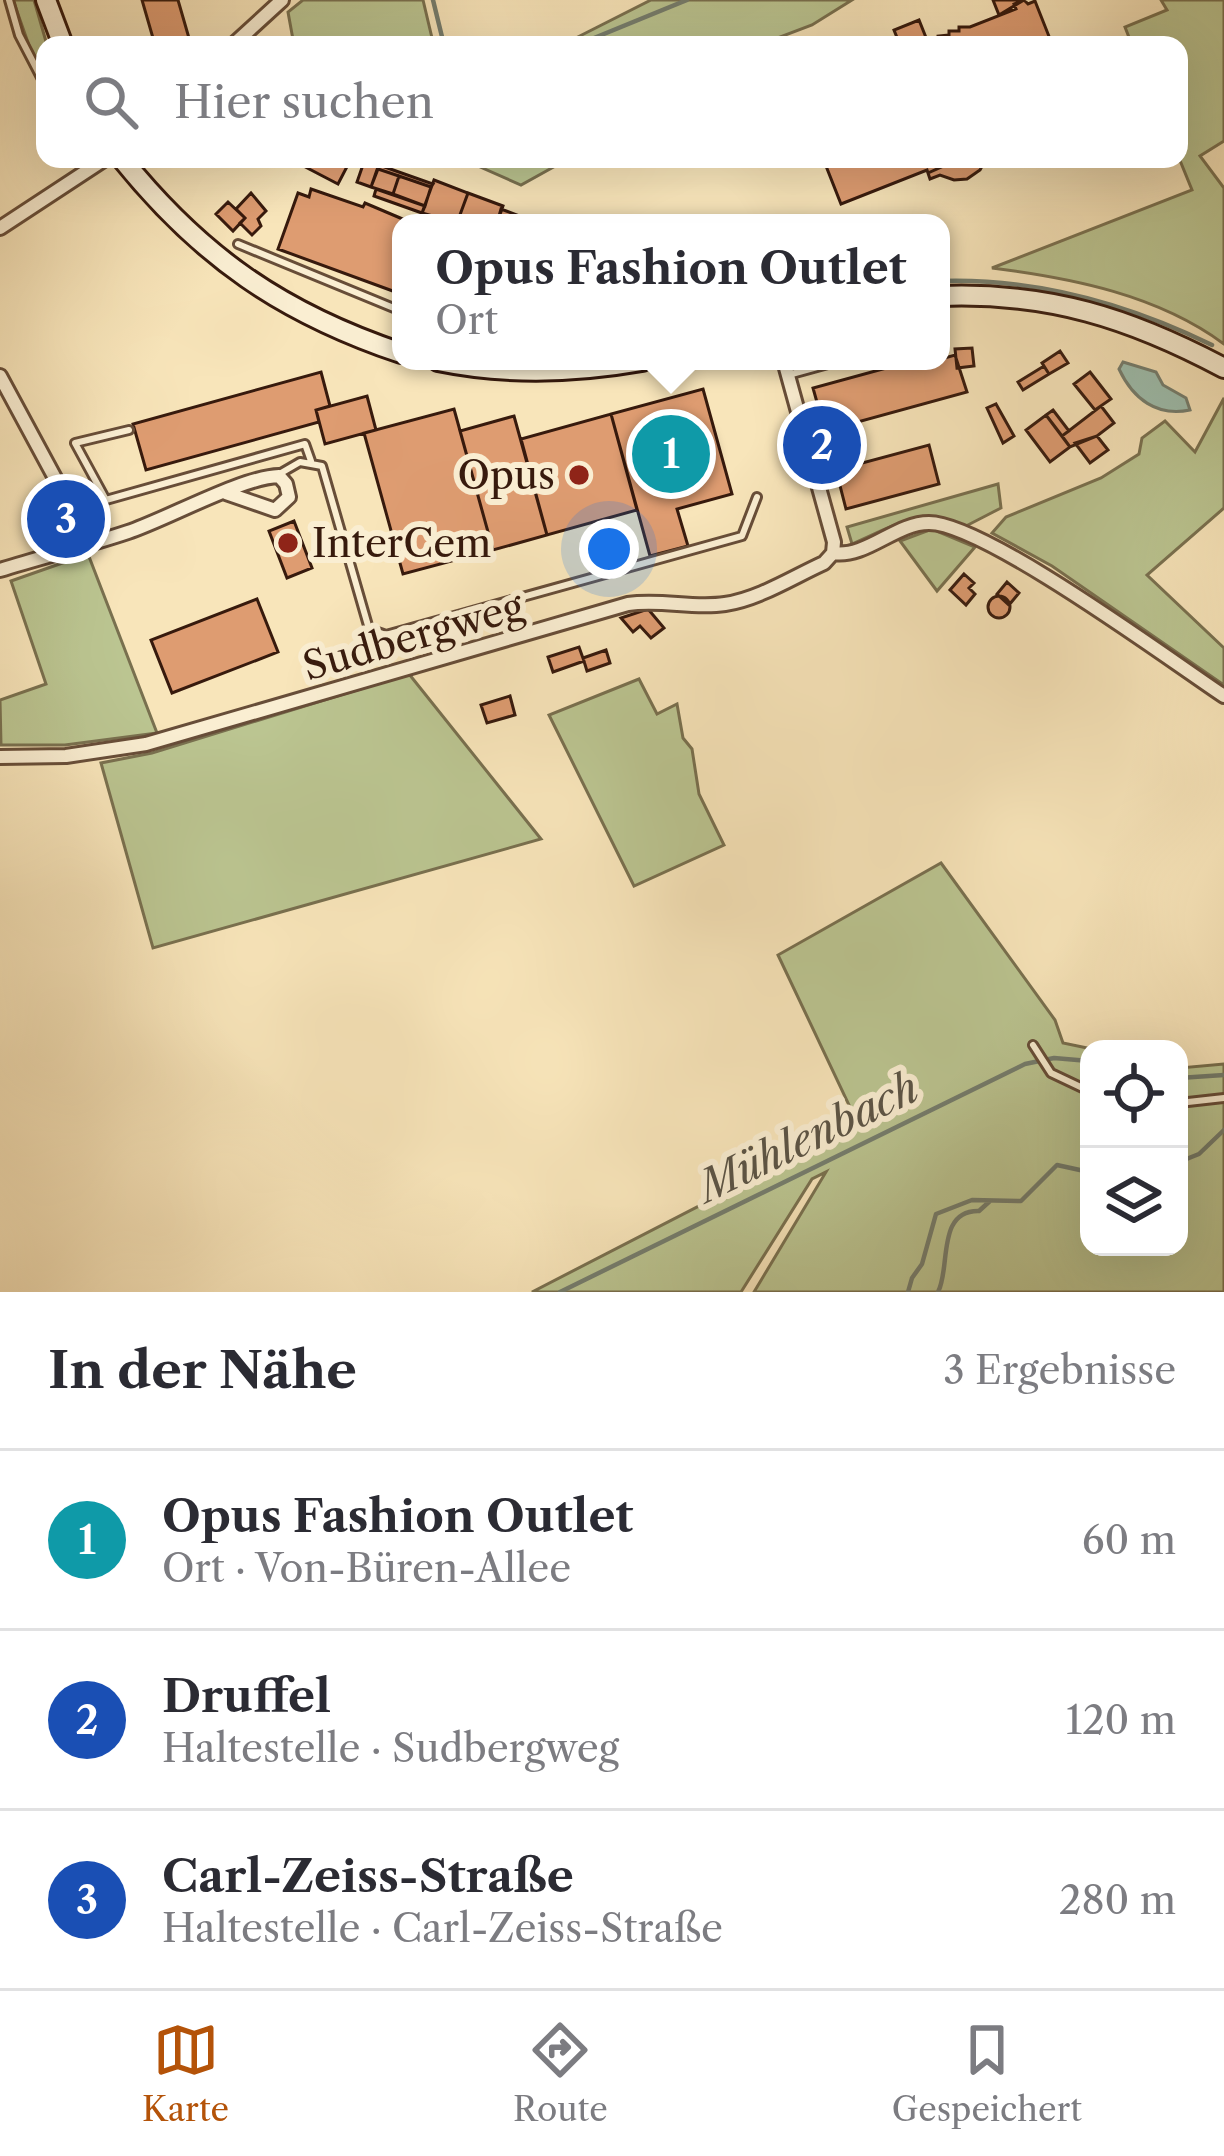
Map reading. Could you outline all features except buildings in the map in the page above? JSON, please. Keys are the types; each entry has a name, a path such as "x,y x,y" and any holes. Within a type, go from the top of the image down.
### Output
{"street":[{"path":"46,0 60,36"},
{"path":"243,36 282,0"},
{"path":"0,228 81,168"},
{"path":"130,168 183,229 236,274 306,316 392,349"},
{"path":"950,296 989,294 1099,313 1168,339 1224,368"},
{"path":"508,370 544,370"},
{"path":"787,370 834,542 833,553"},
{"path":"0,378 88,542"},
{"path":"0,570 125,533 226,493 279,476 289,497 275,510 226,493"},
{"name":"Sudbergweg","path":"0,757 66,756 146,745 628,604 657,600 723,605 824,563 833,553 843,555 931,522 1045,576 1224,696"}],"lane":[{"path":"9,0 36,68"},
{"path":"238,244 392,307"},
{"path":"128,430 75,443 106,500 304,444 312,463 326,472 369,629 386,635 742,536 757,497"},
{"path":"279,476 286,468 312,463"},
{"path":"1035,1049 1048,1068 1080,1087"},
{"path":"1188,1102 1224,1098"}],"green space":[{"path":"13,0 34,0 44,36 36,36 36,61"},
{"path":"303,0 423,0 432,36 292,36 288,12"},
{"path":"651,0 852,0 812,25 783,36 580,36"},
{"path":"1161,0 1224,0 1224,141 1200,156 1224,188 1224,344 1171,313 1113,291 992,268 1192,190 1183,168 1188,168 1188,36 1128,36 1125,27 1167,10"},
{"path":"482,168 552,168 521,185"},
{"path":"1224,398 1224,508 1147,575 1224,648 1224,685 1052,566 992,533 1006,517 1101,478 1139,454 1142,438 1165,421 1195,452"},
{"path":"998,484 1001,508 966,526 919,519 852,544 847,527"},
{"path":"932,529 975,547 937,591 900,541"},
{"path":"88,554 157,733 65,745 1,745 0,700 46,684 11,581"},
{"path":"409,674 541,839 153,948 101,763 152,753"},
{"path":"639,679 657,714 677,704 683,738 692,749 699,794 724,845 634,886 549,715"},
{"path":"941,863 1055,1020 1063,1043 1080,1047 1080,1256 1188,1256 1188,1067 1224,1064 1224,1292 754,1292 826,1172 812,1179 741,1292 532,1292 858,1124 778,955"}],"shaded area":[{"path":"1123,362 1156,372 1163,385 1186,398 1190,410 1167,411 1147,403 1125,380 1119,369"}],"waterway":[{"path":"433,0 442,36"},
{"path":"599,36 687,0"},
{"path":"950,281 1012,284 1080,296 1147,317 1212,345"},
{"name":"Mühlenbach","path":"560,1292 1025,1064 1054,1058 1080,1060"},
{"name":"Mühlenbach","path":"1188,1077 1224,1075"},
{"path":"1188,1158 1224,1130"},
{"path":"908,1292 922,1264 936,1214 972,1200 1021,1201 1057,1165 1080,1170"},
{"path":"938,1292 956,1220 990,1201"}],"place":[{"name":"Druffel","path":"822,445"},
{"name":"Opus Fashion Outlet","path":"671,454"},
{"name":"Opus","path":"579,475"},
{"name":"Carl-Zeiss-Straße","path":"66,519"},
{"name":"InterCem","path":"288,543"}]}
